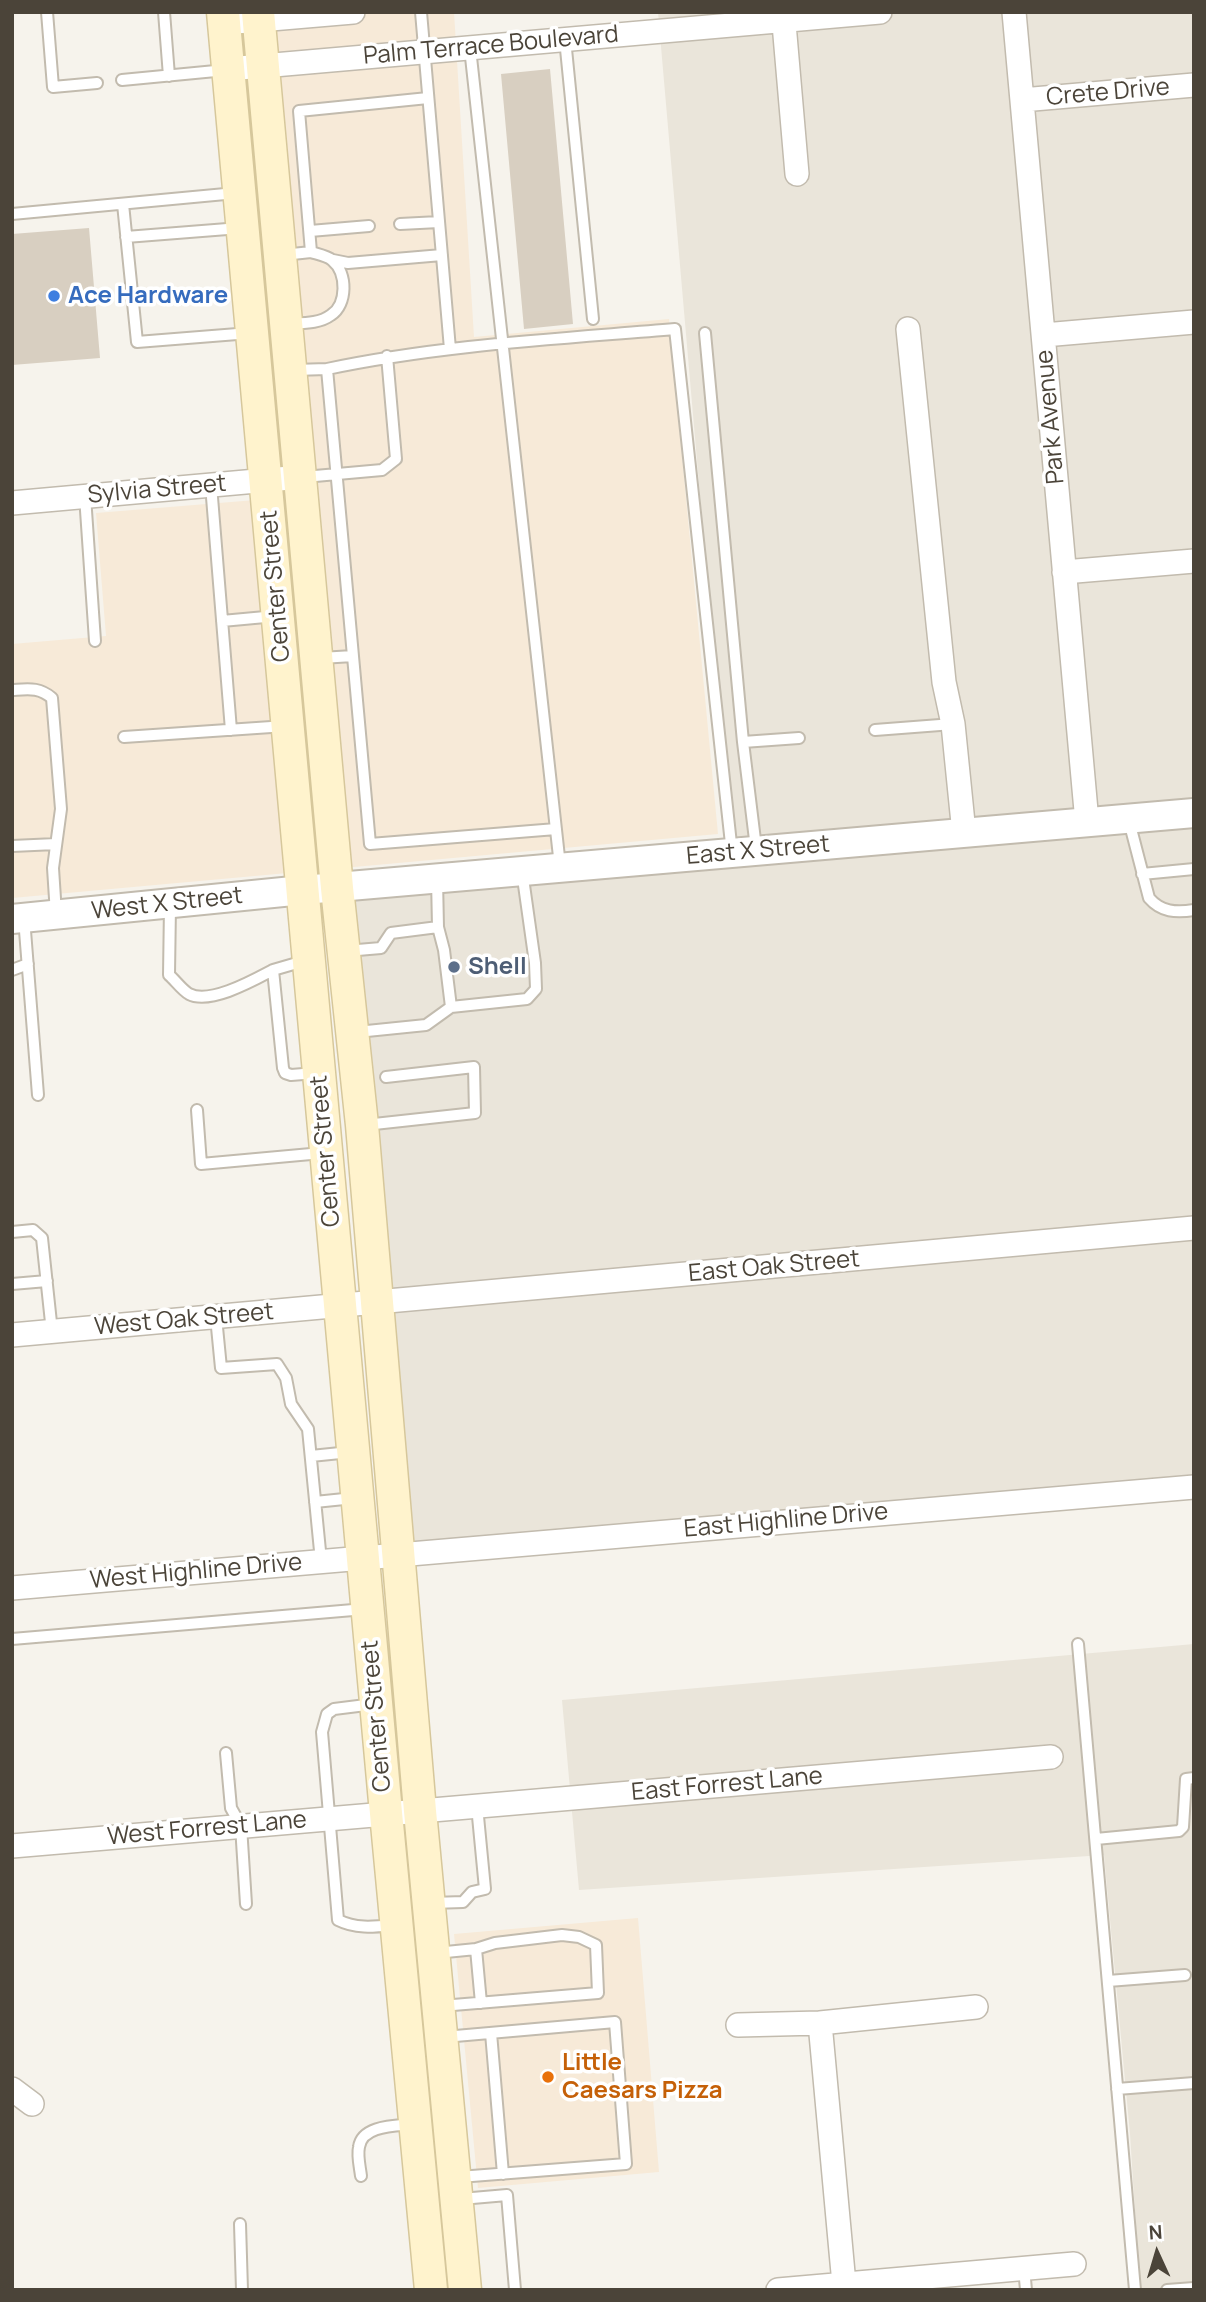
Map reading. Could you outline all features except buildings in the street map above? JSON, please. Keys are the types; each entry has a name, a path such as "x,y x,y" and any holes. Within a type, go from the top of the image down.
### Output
{"main road":[{"name":"Center Street","path":"258,16 263,66 280,152 275,191 296,253 287,324 317,659 320,889 309,959 326,1153 357,1305 403,1812 397,1924 431,2290"},
{"name":"Center Street","path":"224,18 289,726 320,889 343,951 362,1125 354,1452 358,1498 380,1556 368,1608 376,1703 429,1903 465,2290"},
{"path":"240,193 275,191"},
{"path":"415,2123 449,2121"}],"street":[{"name":"Palm Terrace Boulevard","path":"224,18 353,12"},
{"name":"Palm Terrace Boulevard","path":"228,69 784,17 880,12"},
{"name":"Park Avenue","path":"1014,12 1087,822"},
{"path":"784,17 797,174"},
{"name":"Crete Drive","path":"1022,100 1194,85"},
{"path":"1044,335 1194,322"},
{"path":"908,329 944,682 953,724 964,833"},
{"name":"Sylvia Street","path":"12,503 301,477"},
{"path":"1065,572 1194,561"},
{"name":"East X Street","path":"320,889 1194,813"},
{"name":"West X Street","path":"18,919 320,889"},
{"name":"East Oak Street","path":"357,1305 1194,1228"},
{"name":"West Oak Street","path":"12,1335 357,1305"},
{"name":"East Highline Drive","path":"380,1556 1194,1486"},
{"name":"West Highline Drive","path":"12,1588 380,1556"},
{"name":"East Forrest Lane","path":"403,1812 1051,1757"},
{"name":"West Forrest Lane","path":"12,1846 403,1812"},
{"path":"738,2025 820,2023 976,2007"},
{"path":"820,2023 844,2284"},
{"path":"12,2089 32,2105"},
{"path":"778,2290 844,2284 1025,2279 1074,2264"}],"lane":[{"path":"47,12 53,87 97,83"},
{"path":"163,12 169,76"},
{"path":"421,12 450,349"},
{"path":"565,39 593,320"},
{"path":"470,48 560,868"},
{"path":"122,80 228,69"},
{"path":"428,98 299,111 310,231 296,253 348,263 442,255"},
{"path":"280,152 303,150"},
{"path":"12,214 240,193"},
{"path":"123,204 137,342 253,332"},
{"path":"400,224 439,222"},
{"path":"310,231 369,226"},
{"path":"126,237 243,228"},
{"path":"287,324 320,321 341,306 344,285 333,260"},
{"path":"291,370 327,369 387,356 450,349 675,329 744,852"},
{"path":"705,333 743,742 744,852"},
{"path":"301,477 383,470 396,459 387,356"},
{"path":"327,369 370,844 556,829"},
{"path":"211,485 231,730"},
{"path":"85,496 95,641"},
{"path":"222,621 279,616"},
{"path":"317,659 353,656"},
{"path":"12,690 33,688 43,691 51,698 61,809 52,868 56,915"},
{"path":"875,730 953,724"},
{"path":"124,737 289,726"},
{"path":"743,742 799,738"},
{"path":"1128,818 1149,898 1156,907 1177,913 1194,910"},
{"path":"12,846 56,844"},
{"path":"1142,874 1194,869"},
{"path":"352,1032 426,1025 451,1007 527,999 536,989 535,963 522,871"},
{"path":"437,879 438,927 444,950 451,1007"},
{"path":"170,904 169,975 189,994 204,997 240,987 273,970 309,959"},
{"path":"18,919 28,964 38,1095"},
{"path":"343,951 381,948 391,933 438,927"},
{"path":"12,970 28,964"},
{"path":"273,970 285,1073 319,1073"},
{"path":"362,1125 475,1113 474,1067 386,1077"},
{"path":"197,1110 201,1164 326,1153"},
{"path":"12,1232 33,1230 42,1238 52,1332"},
{"path":"12,1284 47,1281"},
{"path":"216,1317 221,1368 277,1364 286,1378 291,1404 307,1429 321,1561"},
{"path":"311,1456 354,1452"},
{"path":"315,1502 358,1498"},
{"path":"12,1639 368,1608"},
{"path":"1078,1644 1135,2290"},
{"path":"376,1703 334,1709 327,1714 322,1732 338,1920 363,1928 397,1924"},
{"path":"226,1753 231,1808 241,1826 246,1904"},
{"path":"1096,1839 1179,1831 1183,1827 1186,1779 1194,1778"},
{"path":"429,1903 463,1902 472,1892 485,1889 477,1806"},
{"path":"433,1953 477,1950 495,1943 562,1936 579,1937 596,1945 598,1993 481,2003 440,2022"},
{"path":"477,1950 481,2003"},
{"path":"1108,1981 1185,1975"},
{"path":"440,2022 491,2033 615,2022 626,2164 503,2174 456,2188"},
{"path":"491,2033 503,2174"},
{"path":"1117,2089 1194,2082"},
{"path":"361,2176 359,2147 363,2137 376,2129 415,2123"},
{"path":"456,2188 507,2195 514,2290"},
{"path":"240,2224 242,2290"},
{"path":"1167,2290 1194,2288"}],"shaded area":[{"path":"272,12 454,12 474,337 669,319 718,834 12,898 12,644 106,636 96,513 317,495"},
{"path":"658,12 1194,12 1194,1487 398,1554 337,888 731,852"},
{"path":"1194,1644 1194,2290 1140,2290 1130,2134 1104,1855 579,1890 562,1700"},
{"path":"638,1918 659,2172 478,2188 454,1934"}],"place":[{"name":"Ace Hardware","path":"54,296"},
{"name":"Shell","path":"454,967"},
{"name":"Little Caesars Pizza","path":"548,2077"}]}
